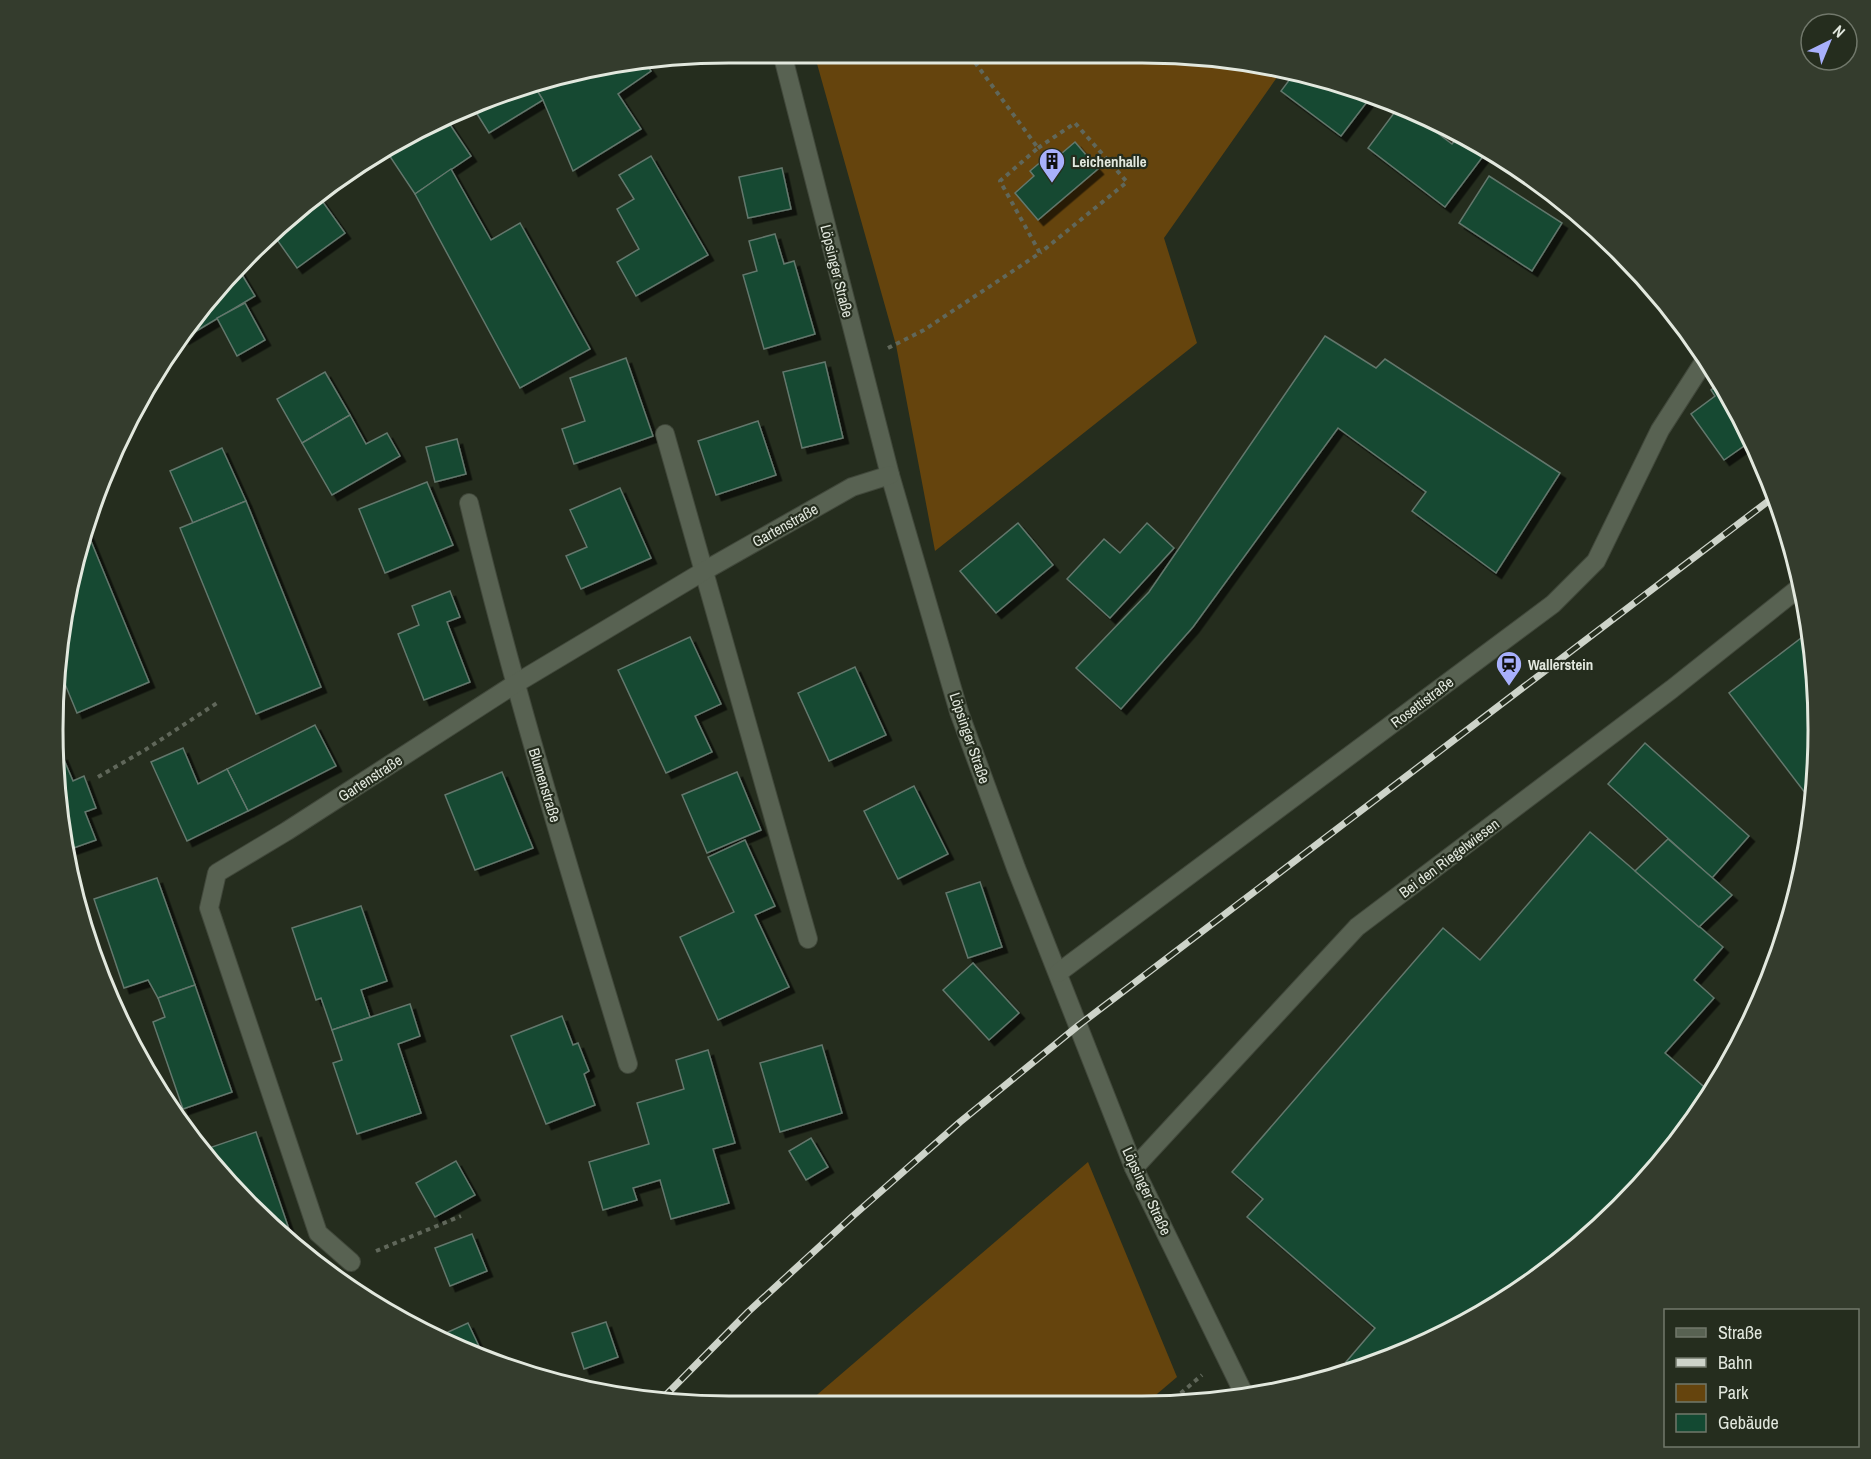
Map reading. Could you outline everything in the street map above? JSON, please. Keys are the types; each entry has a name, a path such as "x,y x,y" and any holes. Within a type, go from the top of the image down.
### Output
{"street":[{"name":"Löpsinger Straße","path":"785,63 890,475 959,712 1016,868 1134,1168 1241,1388"},
{"name":"Rosettistraße","path":"1058,973 1553,604 1596,561 1660,430 1701,367"},
{"path":"665,434 808,939"},
{"name":"Gartenstraße","path":"351,1262 318,1233 208,908 217,873 287,831 515,684 704,571 852,487 890,475"},
{"name":"Blumenstraße","path":"469,503 515,684 628,1064"},
{"name":"Bei den Riegelwiesen","path":"1134,1168 1357,927 1672,689 1793,592"}],"path":[{"path":"975,63 1038,148"},
{"path":"859,358 896,345 924,330 1041,253 1127,182 1076,123 1038,148 1000,180 1041,253"},
{"path":"98,777 145,750 217,703"},
{"path":"359,1284 351,1262 460,1216"},
{"path":"1179,1395 1226,1355"}],"green space":[{"path":"817,63 1185,64 1277,77 1164,238 1197,343 935,551 896,345"},
{"path":"1088,1162 1177,1377 1155,1396 816,1396"}],"building":[{"path":"649,68 651,71 618,94 641,129 573,171 538,92 599,76"},
{"path":"1289,80 1367,102 1341,136 1281,91"},
{"path":"538,92 543,100 489,133 477,113"},
{"path":"1394,113 1436,132 1452,144 1454,141 1483,157 1445,207 1368,148"},
{"path":"450,125 471,156 415,194 390,156"},
{"name":"Leichenhalle","path":"1075,142 1098,169 1038,220 1015,193 1034,176 1030,171 1050,154 1055,159"},
{"path":"651,156 708,255 636,296 617,262 639,249 617,209 634,199 619,175"},
{"path":"782,168 791,209 748,218 739,177"},
{"path":"451,169 491,240 520,223 590,349 520,388 415,194"},
{"path":"1489,176 1562,223 1532,271 1459,223"},
{"path":"323,202 345,233 297,268 277,240"},
{"path":"775,234 784,264 794,261 815,334 764,349 743,275 757,271 749,241"},
{"path":"242,275 255,296 195,332"},
{"path":"245,303 265,340 237,356 217,318"},
{"path":"1325,336 1376,368 1385,359 1560,473 1496,573 1412,511 1426,492 1338,428 1193,627 1121,709 1076,668 1149,592"},
{"path":"626,358 653,436 574,464 562,429 585,421 570,378"},
{"path":"825,362 843,438 802,448 783,372"},
{"path":"325,372 350,415 302,443 277,399"},
{"path":"1714,388 1719,396 1744,446 1724,460 1691,414 1715,396 1711,390"},
{"path":"350,415 366,444 387,433 400,456 332,495 302,443"},
{"path":"758,421 776,475 716,495 698,441"},
{"path":"457,439 466,474 435,482 426,447"},
{"path":"222,448 246,501 193,523 170,471"},
{"path":"427,482 453,545 385,573 359,509"},
{"path":"620,488 651,558 581,589 566,556 587,547 570,510"},
{"path":"246,501 321,687 256,714 180,528"},
{"path":"1018,523 1053,565 996,613 960,571"},
{"path":"1147,523 1174,548 1110,618 1067,579 1104,539 1120,553"},
{"path":"91,540 149,682 77,713 64,683 76,599"},
{"path":"450,591 460,617 447,622 470,682 424,700 398,634 419,625 412,606"},
{"path":"690,637 721,704 695,716 712,752 666,773 618,670"},
{"path":"1801,638 1807,686 1808,730 1805,792 1729,693"},
{"path":"855,667 886,735 829,761 798,693"},
{"path":"315,725 336,766 248,811 227,769"},
{"path":"1645,743 1749,836 1712,878 1608,784"},
{"path":"183,748 198,784 227,769 248,811 187,841 151,762"},
{"path":"64,759 73,781 84,776 96,808 85,812 96,840 74,848"},
{"path":"502,772 533,848 475,870 445,795"},
{"path":"737,772 761,830 707,853 682,795"},
{"path":"914,786 948,854 898,879 864,811"},
{"path":"1590,832 1723,947 1694,980 1714,998 1665,1053 1704,1087 1643,1169 1581,1231 1547,1258 1512,1284 1475,1307 1397,1345 1348,1363 1346,1362 1375,1328 1247,1217 1263,1199 1232,1172 1443,928 1480,960"},
{"path":"1668,839 1732,895 1699,927 1635,871"},
{"path":"745,840 775,906 755,915 789,987 718,1020 680,937 734,912 708,857"},
{"path":"157,878 195,985 158,998 148,980 124,988 94,899"},
{"path":"980,882 1002,947 968,958 946,893"},
{"path":"361,906 387,981 361,990 370,1017 332,1030 321,998 316,1000 292,928"},
{"path":"973,963 1019,1013 989,1040 943,990"},
{"path":"195,985 232,1092 183,1109 153,1022 165,1017 158,998"},
{"path":"410,1004 420,1036 398,1044 421,1113 357,1134 333,1063 342,1060 332,1030"},
{"path":"562,1016 573,1045 578,1043 589,1071 584,1074 595,1105 546,1124 511,1036"},
{"path":"822,1045 842,1113 780,1132 760,1063"},
{"path":"708,1050 735,1143 713,1149 729,1203 671,1219 660,1180 633,1188 637,1200 603,1210 589,1162 649,1144 637,1103 684,1089 676,1060"},
{"path":"256,1132 289,1230 258,1201 211,1147"},
{"path":"811,1138 828,1167 806,1180 789,1151"},
{"path":"456,1161 475,1195 435,1217 416,1183"},
{"path":"472,1234 487,1271 450,1286 435,1248"},
{"path":"606,1322 618,1357 584,1369 572,1333"},
{"path":"468,1323 479,1347 474,1345 447,1333"}],"railway":[{"path":"668,1393 748,1312 854,1215 960,1122 1079,1025 1768,502"}],"place":[{"name":"Leichenhalle","path":"1052,184"},
{"name":"Wallerstein","path":"1509,687"}]}
